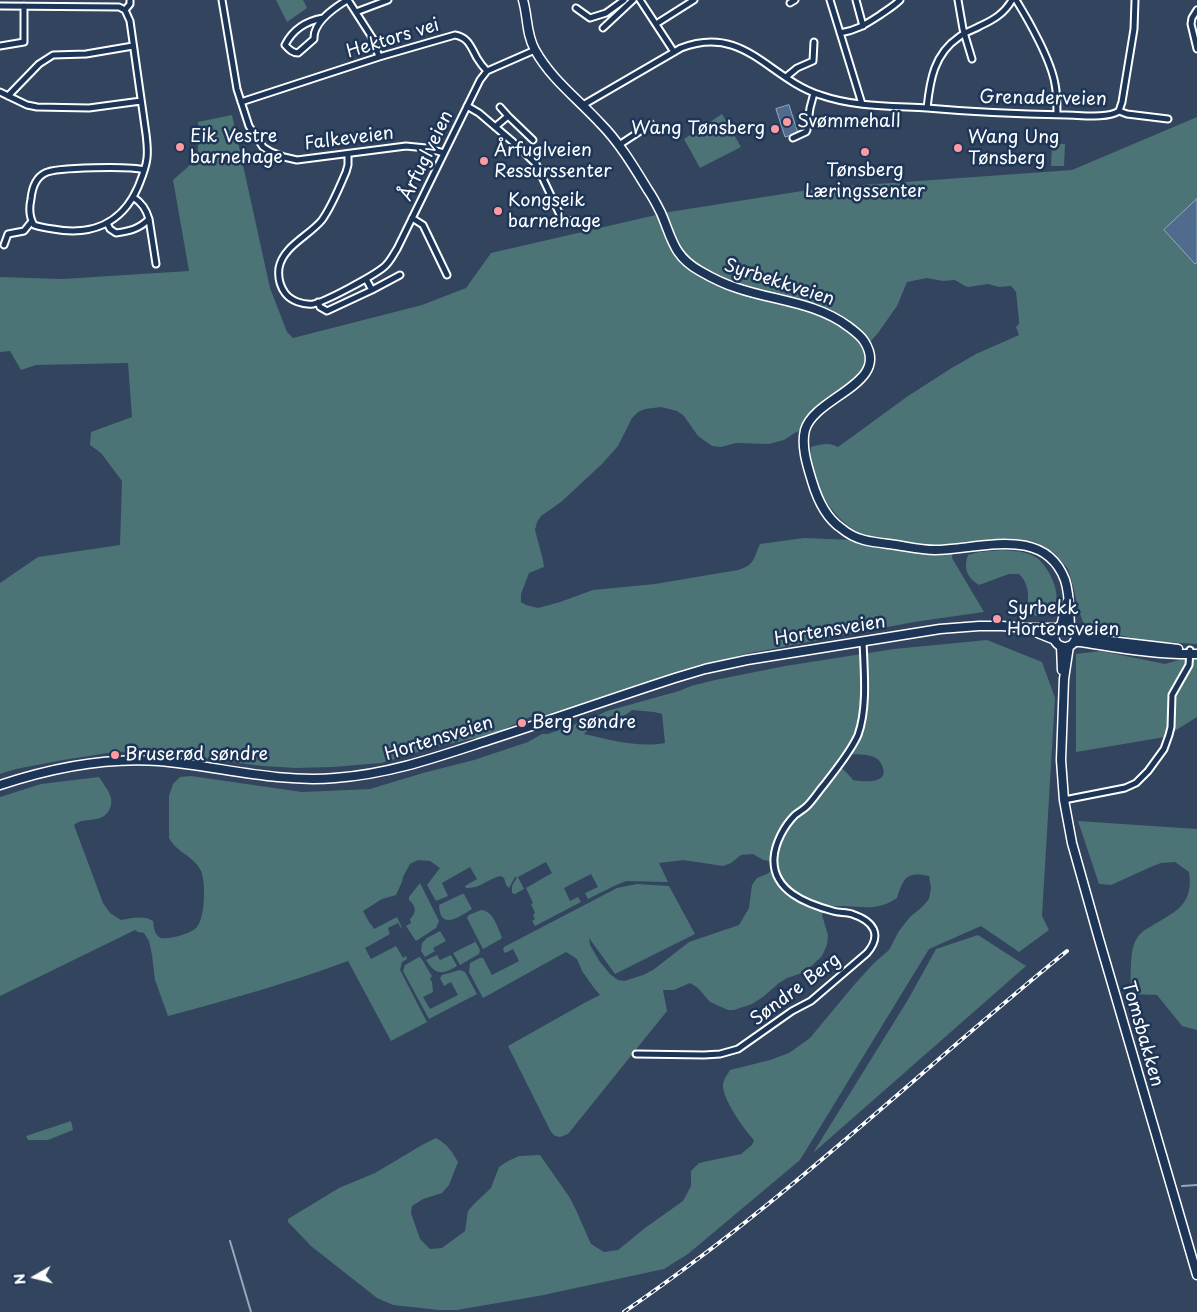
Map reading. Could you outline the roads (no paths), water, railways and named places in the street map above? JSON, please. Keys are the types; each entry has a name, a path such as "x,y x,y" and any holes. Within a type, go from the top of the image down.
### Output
{"main road":[{"name":"Syrbekkveien","path":"523,0 526,8 528,34 535,50 551,72 619,145 656,203 675,248 687,263 715,279 738,288 824,311 851,328 864,341 870,352 870,364 866,372 853,385 816,412 809,421 805,432 805,458 815,490 834,523 864,540 921,549 937,550 1005,543 1027,546 1043,553 1056,565 1064,580 1073,629"},
{"path":"1068,598 1059,627 1054,633 1055,640 1068,645 1094,644 1143,652 1194,652"},
{"path":"1059,627 1066,625 1082,635 1131,644 1194,652"},
{"name":"Hortensveien","path":"0,785 57,769 123,760 173,763 300,779 336,778 388,771 705,669 754,659 955,627 1059,627"},
{"name":"Hortensveien","path":"1026,628 1055,640"},
{"path":"1068,645 1076,637 1073,629"},
{"name":"Tomsbakken","path":"1068,645 1062,672 1064,679 1060,744 1064,800 1072,843 1197,1275"}],"street":[{"path":"50,0 51,6"},
{"path":"125,10 130,4 130,0"},
{"name":"Falkeveien","path":"222,0 237,89 252,132 263,147 284,158 297,160 406,146 426,148 444,153"},
{"path":"323,18 312,20 290,34 285,44 294,53 298,53 314,39 315,29 323,18 347,0 373,39 379,58"},
{"path":"356,12 388,0"},
{"path":"576,8 590,18 606,13 624,0"},
{"path":"603,28 633,0"},
{"path":"640,0 674,52"},
{"path":"656,24 694,0"},
{"path":"830,0 862,104"},
{"path":"856,0 863,26"},
{"path":"840,32 848,32 863,26 900,0"},
{"path":"958,0 964,33 972,59"},
{"path":"927,108 932,74 939,57 950,44 964,33 994,19 1004,11 1012,0"},
{"path":"1016,0 1036,36 1053,74 1058,114"},
{"path":"1119,111 1134,29 1135,0"},
{"path":"0,6 119,7 125,10 130,21 147,152 144,170 133,197 120,214 107,223 85,231 71,231 34,225 30,211 31,196 35,183 45,173 57,170 88,169 126,168 144,170"},
{"path":"0,46 24,42 24,6"},
{"path":"1197,10 1191,24 1197,49"},
{"name":"Hektors vei","path":"242,102 455,35 464,37 487,72"},
{"name":"Grenaderveien","path":"583,106 681,48 698,42 719,42 742,48 800,86 814,93 840,101 971,112 1112,114 1119,111 1127,114 1168,119"},
{"path":"786,77 797,68 813,61 814,42"},
{"path":"8,96 39,64 54,55 86,54 133,46"},
{"path":"487,72 535,50"},
{"name":"Årfuglveien","path":"348,154 346,172 321,220 284,255 279,270 280,282 289,297 295,301 305,304 318,302 366,279 388,263 397,249 480,80 487,72"},
{"path":"0,92 27,105 60,108 89,108 141,100"},
{"path":"793,138 807,130 814,93"},
{"name":"Årfuglveien","path":"468,106 513,142 536,164 562,219 584,224"},
{"path":"500,107 533,140"},
{"path":"495,127 508,116"},
{"path":"619,145 651,124"},
{"path":"133,197 146,209 156,264"},
{"name":"Årfuglveien","path":"412,218 423,225 447,275"},
{"path":"107,223 116,234 141,227 149,219"},
{"path":"4,245 8,234 24,231 32,221"},
{"name":"Årfuglveien","path":"318,302 320,307 327,310 400,276"},
{"path":"366,279 372,290"},
{"name":"Søndre Berg","path":"636,1054 704,1055 738,1050 792,1011 811,1001 873,946 876,939 871,925 852,914 834,911 798,898 786,890 780,882 775,872 774,861 774,851 785,828 794,816 808,805 850,750 858,734 864,708 862,641"},
{"path":"1064,800 1125,788 1136,783 1148,771 1164,749 1171,727 1172,695 1194,652"}],"water":[{"name":"Svømmehall","path":"789,105 798,133 785,137 776,109"},
{"path":"1197,199 1197,262 1195,264 1164,230"}],"waterway":[{"path":"1182,1186 1197,1185"},
{"path":"230,1241 251,1312"}],"railway":[{"path":"624,1312 742,1225 1067,951"}],"place":[{"name":"Svømmehall","path":"787,122"},
{"name":"Wang Tønsberg","path":"775,129"},
{"name":"Eik Vestre barnehage","path":"180,147"},
{"name":"Wang Ung Tønsberg","path":"958,148"},
{"name":"Tønsberg Læringssenter","path":"865,152"},
{"name":"Årfuglveien Ressurssenter","path":"484,161"},
{"name":"Kongseik barnehage","path":"498,211"},
{"name":"Syrbekk Hortensveien","path":"997,619"},
{"name":"Berg søndre","path":"522,723"},
{"name":"Bruserød søndre","path":"115,755"}]}
